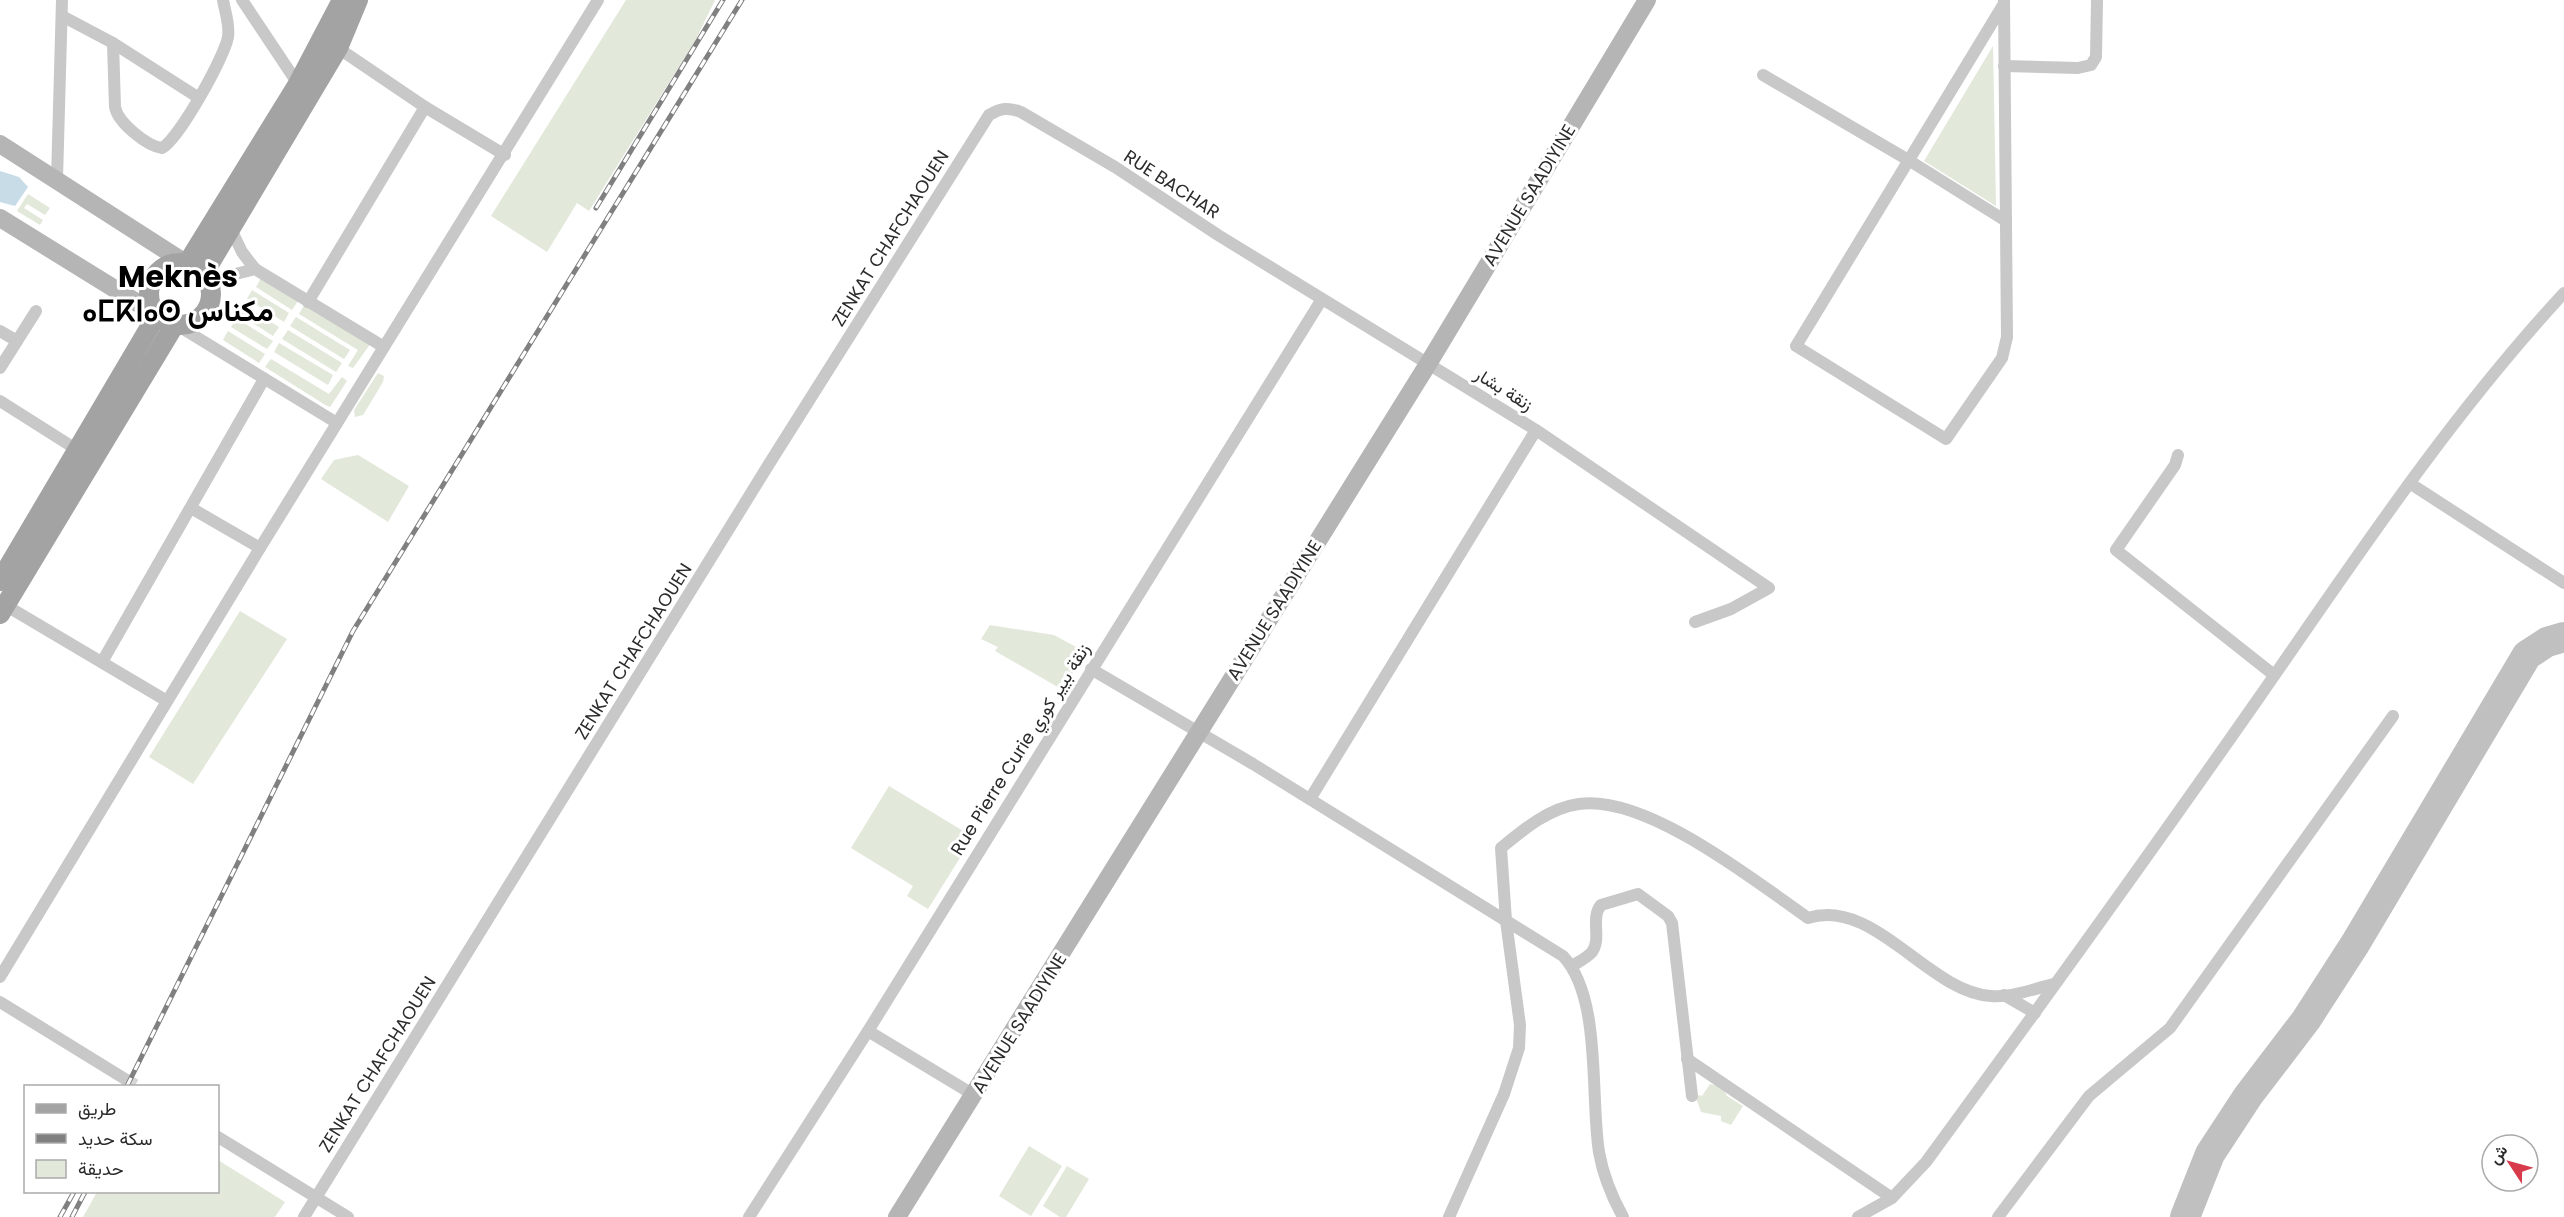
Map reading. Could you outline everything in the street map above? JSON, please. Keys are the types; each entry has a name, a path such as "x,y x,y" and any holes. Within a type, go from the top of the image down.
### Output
{"main road":[{"path":"200,273 342,0"},
{"path":"200,273 338,48 358,0"},
{"name":"AVENUE SAADIYINE","path":"897,1217 1428,364 1647,0"},
{"path":"0,144 57,178 200,273 211,299 202,316 184,325 166,320 0,218"},
{"path":"166,320 150,297 154,279 168,266 200,273"},
{"path":"0,581 79,451 166,320"},
{"path":"2,610 166,320"}],"street":[{"path":"57,178 63,0"},
{"path":"113,42 117,117 156,147 162,148 170,142 199,98 227,42 223,0"},
{"path":"242,0 298,84"},
{"path":"0,977 260,548 505,155 598,0"},
{"path":"2004,66 2078,68 2091,65 2096,57 2097,0"},
{"path":"2004,2 2007,338 2002,358 1946,439 1796,346 1910,161 2004,2"},
{"path":"62,16 113,42 199,98"},
{"path":"338,48 425,107 505,155"},
{"path":"1763,75 1910,161 2006,221"},
{"path":"308,302 425,107"},
{"name":"RUE BACHAR","path":"999,109 1010,108 1115,167 1322,299"},
{"name":"ZENKAT CHAFCHAOUEN","path":"304,1217 769,464 989,115 999,109"},
{"path":"230,226 242,252 255,268 384,346"},
{"path":"200,273 255,268"},
{"path":"1858,1217 1892,1198 1906,1186 1926,1162 2035,1013 2411,484 2517,344 2564,293"},
{"name":"زنقة بشار","path":"1322,299 1536,430 1769,588 1731,609 1695,622"},
{"name":"Rue Pierre Curie زنقة بيير كوري","path":"748,1217 868,1031 1322,299"},
{"path":"0,368 36,310"},
{"path":"166,320 337,423"},
{"path":"0,331 17,341"},
{"path":"102,662 264,379"},
{"path":"0,401 79,451"},
{"path":"1310,799 1536,430"},
{"path":"2178,455 2175,465 2116,550 2274,675"},
{"path":"2411,484 2564,583"},
{"path":"191,508 260,548"},
{"path":"2,610 102,662 167,701"},
{"path":"1091,669 1310,799 1563,956 1572,966 1582,987 1588,1017 1601,1162 1623,1217"},
{"path":"1998,1217 2089,1096 2170,1028 2393,716"},
{"path":"1449,1217 1504,1094 1519,1048 1520,1025 1506,921 1501,848 1520,832 1555,811 1585,803 1619,807 1647,817 1713,853 1809,918 1819,915 1857,921 1962,987 1991,996 2055,984"},
{"path":"1572,966 1592,951 1596,940 1597,913 1601,905 1638,894 1668,916 1672,923 1692,1096"},
{"path":"2004,995 2035,1013"},
{"path":"0,1002 125,1079"},
{"path":"868,1031 974,1095"},
{"path":"1687,1059 1892,1198"},
{"path":"219,1138 348,1217"}],"green space":[{"path":"626,0 715,0 695,41 589,211 577,203 547,252 491,216"},
{"path":"1993,46 1996,206 1924,161"},
{"path":"28,194 50,208 45,215 27,204 24,208 43,220 40,225 17,211"},
{"path":"261,278 298,301 292,310 256,287"},
{"path":"252,290 289,313 284,322 247,299"},
{"path":"242,304 279,327 273,336 237,313"},
{"path":"305,304 371,343 353,368 348,366 358,350 299,314"},
{"path":"296,317 350,350 344,359 290,326"},
{"path":"236,318 273,341 267,349 231,327"},
{"path":"288,330 342,363 336,372 282,339"},
{"path":"228,331 265,354 259,363 223,340"},
{"path":"279,343 333,375 328,385 274,352"},
{"path":"271,359 329,394 342,377 347,381 330,407 265,367"},
{"path":"378,373 384,376 383,382 363,415 355,417 354,410"},
{"path":"358,455 409,486 388,522 321,479 334,460"},
{"path":"240,611 287,639 193,784 149,757"},
{"path":"990,625 1054,635 1085,652 1063,690 995,651 998,647 981,639"},
{"path":"889,786 973,837 928,909 907,896 913,886 851,848"},
{"path":"1710,1084 1722,1087 1727,1096 1743,1106 1731,1125 1721,1121 1721,1116 1701,1112 1696,1098 1699,1095 1702,1096"},
{"path":"1029,1146 1062,1166 1031,1216 999,1196"},
{"path":"219,1161 285,1202 275,1217 83,1217 96,1193 219,1193"},
{"path":"1067,1166 1089,1179 1066,1217 1060,1217 1043,1206"}],"water":[{"path":"0,171 19,177 28,187 15,206 0,202"}],"taxiway":[{"path":"2185,1217 2210,1154 2248,1096 2306,1020 2355,944 2527,655 2547,642 2564,637"}],"tunnel":[{"path":"125,1079 135,1085"}],"railway":[{"path":"596,208 723,0"},
{"path":"127,1085 353,631 742,0"},
{"path":"60,1217 73,1193"},
{"path":"72,1217 84,1193"}],"district":[{"name":"Meknès ⴰⵎⴽⵏⴰⵙ مكناس","path":"178,293"}]}
